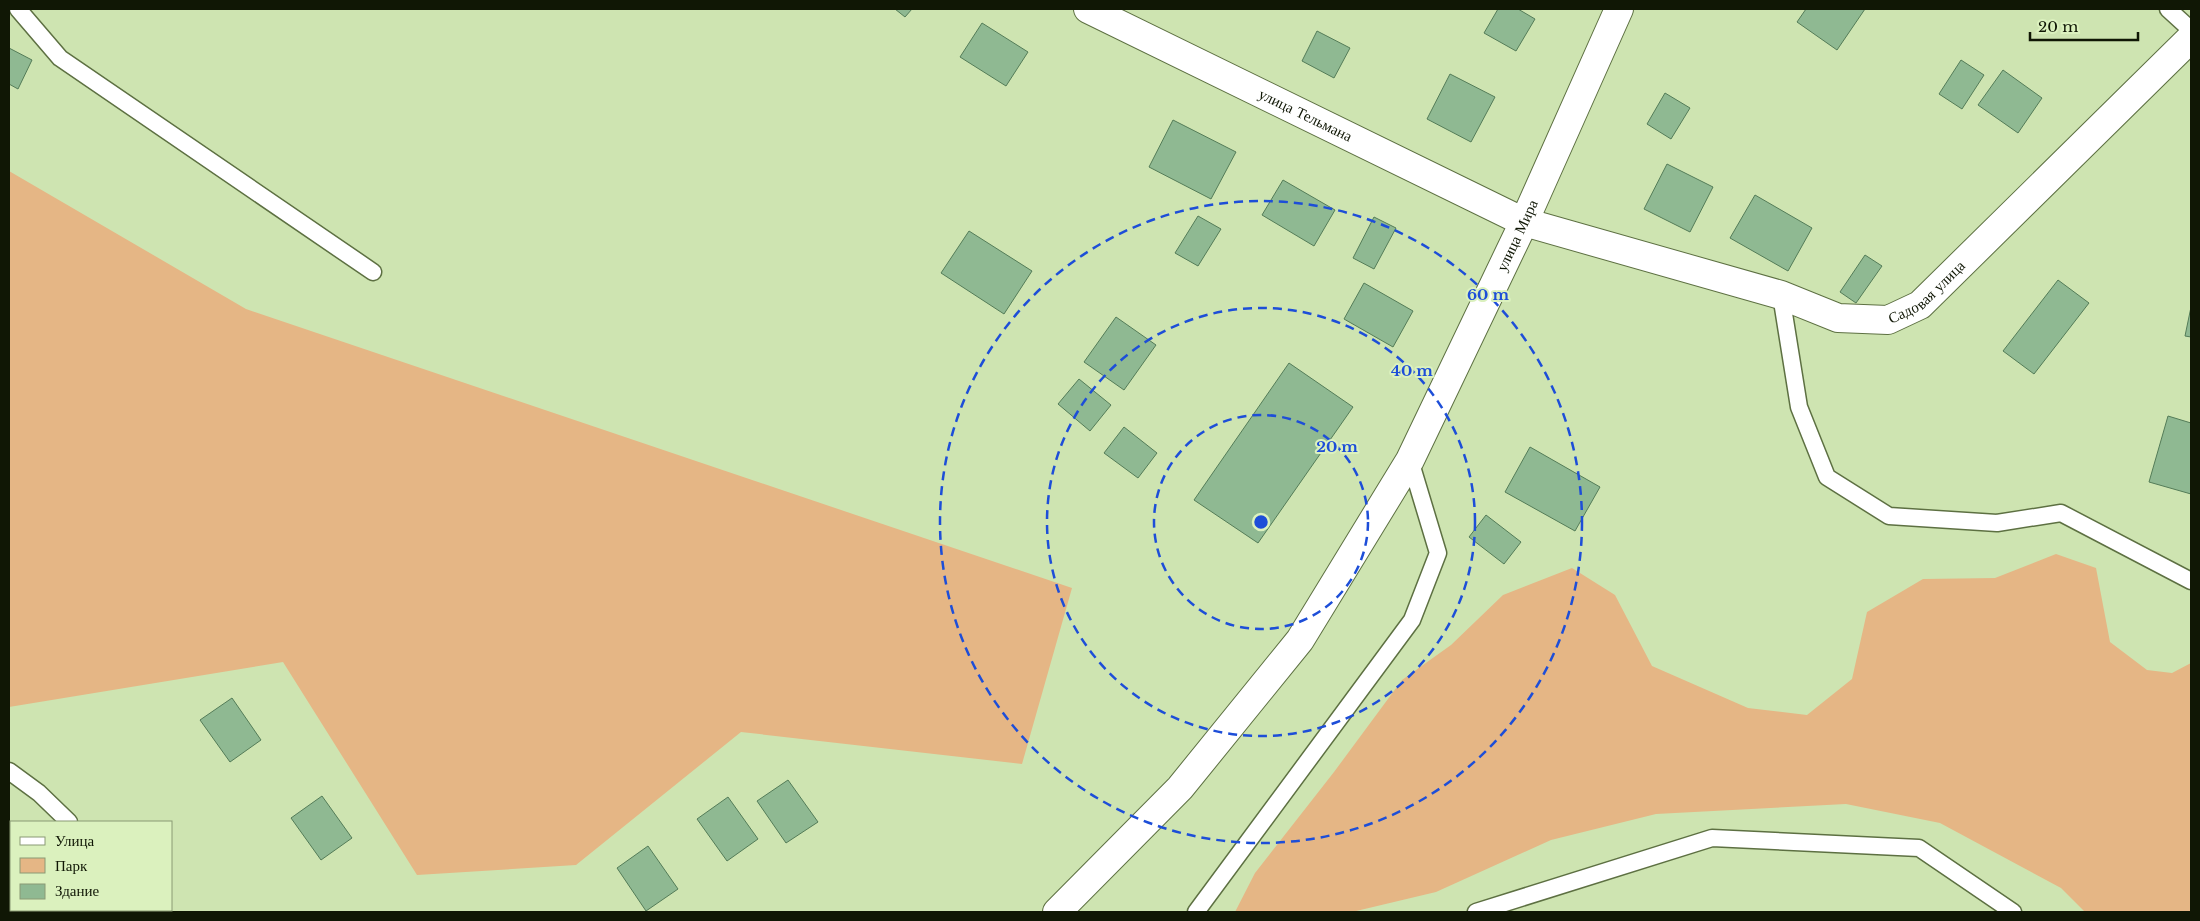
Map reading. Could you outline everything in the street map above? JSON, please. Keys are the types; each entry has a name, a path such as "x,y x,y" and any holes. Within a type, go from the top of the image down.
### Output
{"street":[{"name":"улица Тельмана","path":"1088,9 1524,222"},
{"name":"улица Мира","path":"1058,912 1180,788 1300,640 1410,460 1524,222 1619,9"},
{"name":"Садовая улица","path":"1524,222 1781,295 1838,318 1888,320 1920,305 2191,38"}],"lane":[{"path":"18,9 60,58 373,272"},
{"path":"2168,9 2191,30"},
{"path":"1781,295 1799,407 1826,477 1888,516 1997,523 2060,513 2191,582"},
{"path":"1196,912 1412,620 1438,554 1410,460"},
{"path":"9,772 38,793 67,821"},
{"path":"1476,912 1712,838 1919,848 2013,912"}],"green space":[{"path":"9,171 246,309 1072,588 1022,764 741,732 576,865 417,875 283,662 9,707"},
{"path":"2056,554 2096,568 2110,642 2147,670 2172,673 2191,663 2191,912 2085,912 2061,888 1940,823 1846,804 1656,814 1551,840 1436,892 1352,912 1235,912 1255,873 1334,772 1402,680 1451,645 1503,595 1572,568 1615,595 1652,666 1748,708 1807,715 1852,679 1867,612 1923,579 1995,578"}],"building":[{"path":"895,9 912,9 905,17"},
{"path":"1498,9 1518,9 1535,19 1516,51 1484,33"},
{"path":"1806,9 1865,9 1837,50 1797,22"},
{"path":"982,23 1028,52 1006,86 960,57"},
{"path":"1317,31 1350,48 1334,78 1302,61"},
{"path":"9,48 32,60 18,89 9,84"},
{"path":"1961,60 1984,75 1962,109 1939,94"},
{"path":"2003,70 2042,98 2018,133 1978,105"},
{"path":"1450,74 1495,97 1471,142 1427,119"},
{"path":"1665,93 1690,108 1671,139 1647,124"},
{"path":"1173,120 1236,152 1211,199 1149,167"},
{"path":"1667,164 1713,187 1690,232 1644,209"},
{"path":"1283,180 1335,210 1314,246 1262,215"},
{"path":"1755,195 1812,228 1788,271 1730,238"},
{"path":"1198,216 1221,229 1198,266 1175,253"},
{"path":"1374,217 1396,228 1374,269 1353,258"},
{"path":"969,231 1032,271 1004,314 941,273"},
{"path":"1865,255 1882,266 1856,303 1840,292"},
{"path":"2058,280 2089,303 2034,374 2003,351"},
{"path":"1364,283 1413,311 1393,347 1344,319"},
{"path":"2191,307 2191,337 2185,336"},
{"path":"1116,317 1156,345 1124,390 1084,362"},
{"path":"1289,363 1353,407 1258,543 1194,500"},
{"path":"1079,379 1111,405 1090,431 1058,404"},
{"path":"2168,416 2191,423 2191,494 2149,482"},
{"path":"1124,427 1157,453 1138,478 1104,453"},
{"path":"1530,447 1600,487 1575,531 1505,492"},
{"path":"1486,515 1521,542 1504,564 1469,537"},
{"path":"232,698 261,740 230,762 200,720"},
{"path":"788,780 818,822 786,843 757,801"},
{"path":"322,796 352,838 321,860 291,818"},
{"path":"728,797 758,839 727,861 697,819"},
{"path":"648,846 678,889 646,911 617,868"}]}
